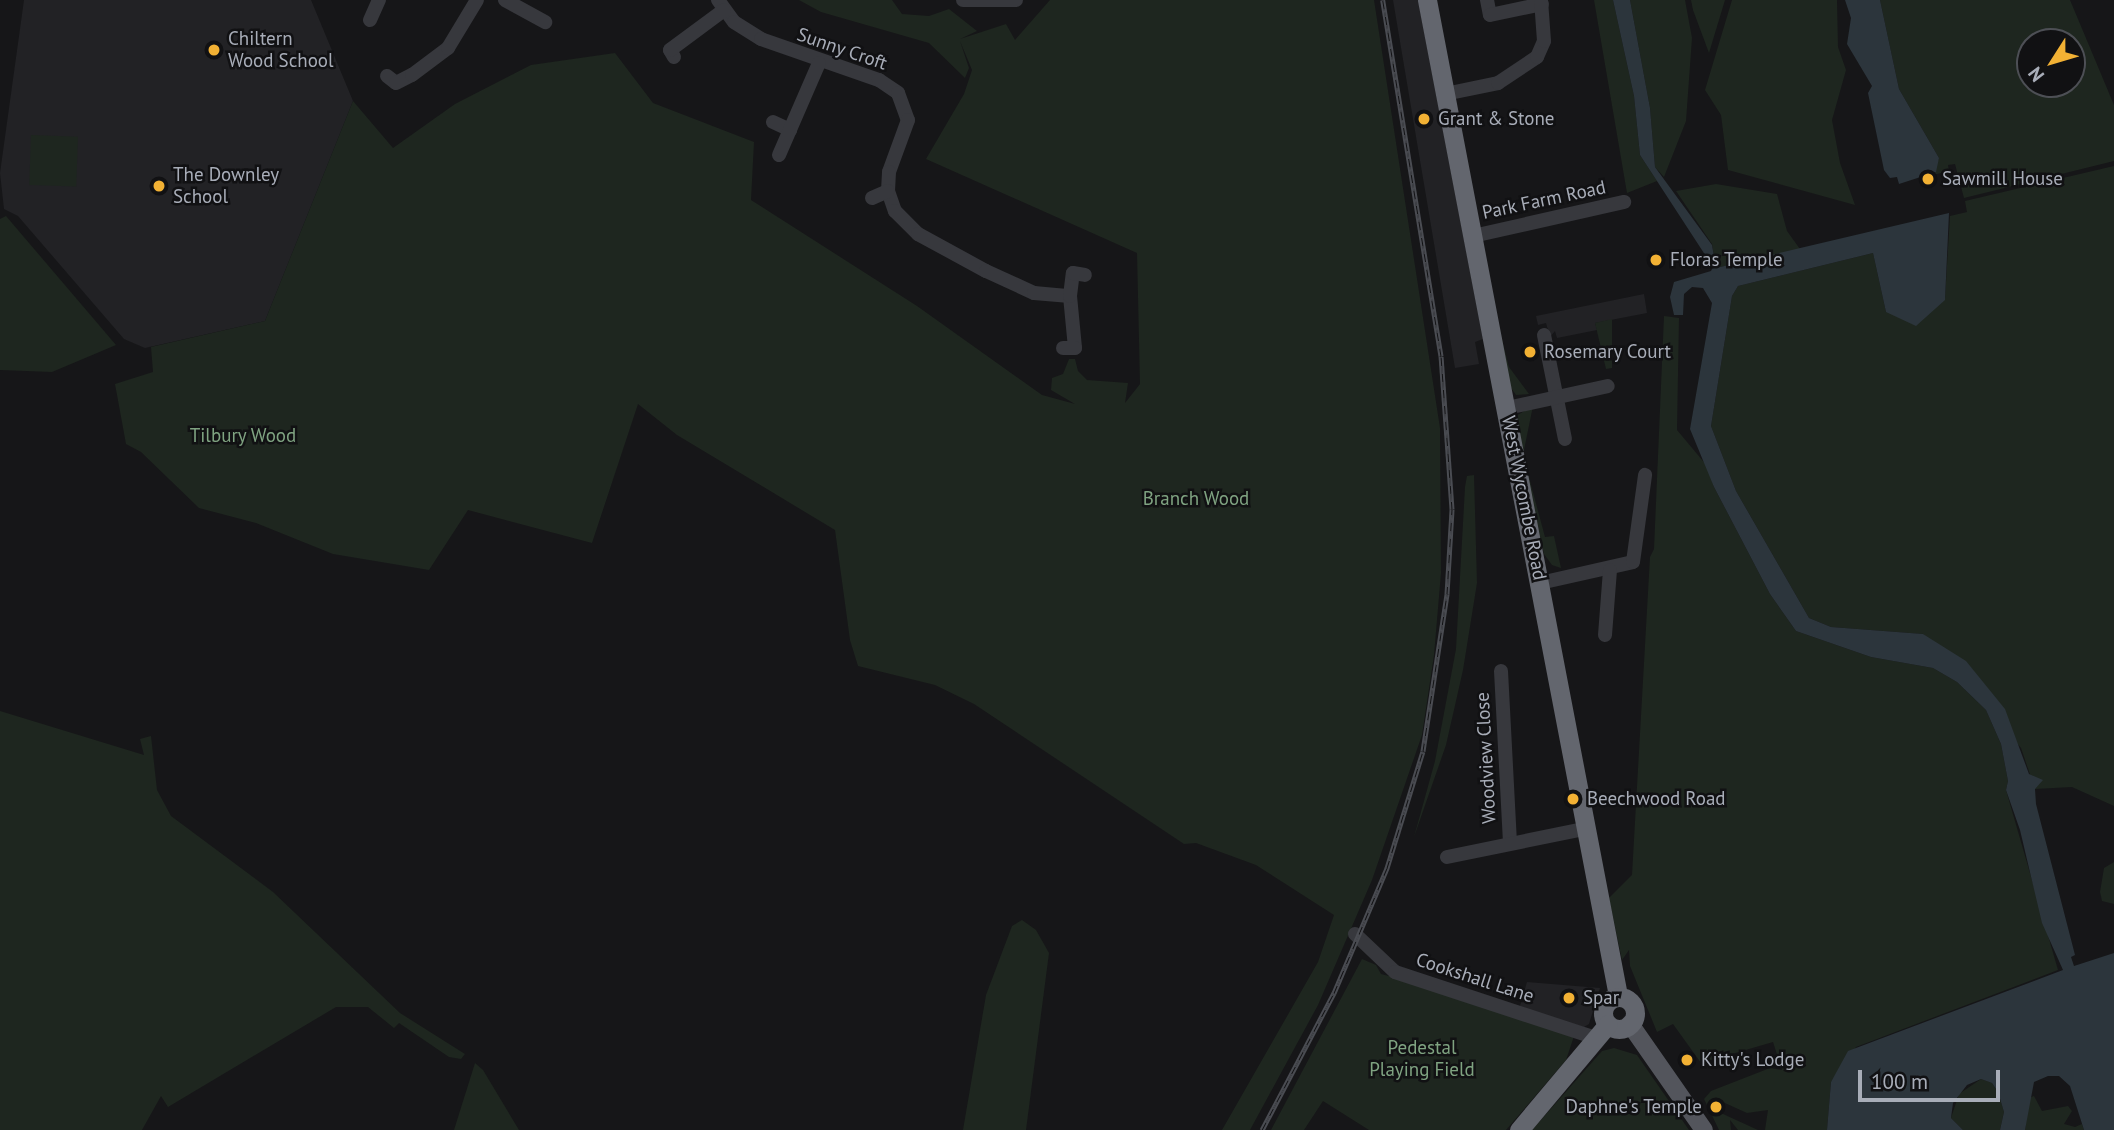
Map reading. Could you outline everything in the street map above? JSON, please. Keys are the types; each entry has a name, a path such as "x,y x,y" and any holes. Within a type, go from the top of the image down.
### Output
{"highway":[{"name":"West Wycombe Road","path":"1427,0 1588,828 1618,996"},
{"path":"1519,1130 1602,1031 1603,1010 1618,996 1633,1004 1635,1017 1630,1024 1619,1029 1602,1031"}],"main road":[{"path":"1630,1024 1704,1130"}],"street":[{"path":"370,20 379,0"},
{"path":"394,82 457,47 478,0"},
{"path":"963,0 1016,0"},
{"path":"1445,94 1498,83 1524,69 1545,41 1542,2 1490,15 1488,0"},
{"path":"508,3 546,22"},
{"path":"674,57 670,50 721,5"},
{"name":"Sunny Croft","path":"721,5 761,39 819,62 879,80 903,102 908,120 889,172 888,191"},
{"path":"779,156 819,62"},
{"path":"773,122 790,130"},
{"path":"872,198 888,191 901,220 935,244 1024,289 1070,296"},
{"name":"Park Farm Road","path":"1472,236 1623,202"},
{"path":"1062,348 1075,348 1070,296 1073,273 1085,275"},
{"path":"1544,335 1565,439"},
{"path":"1507,408 1608,386"},
{"path":"1540,583 1610,570 1633,562 1644,475"},
{"path":"1605,635 1610,570"},
{"name":"Woodview Close","path":"1501,671 1510,844"},
{"path":"1447,857 1588,828"},
{"name":"Cookshall Lane","path":"1355,934 1395,972 1602,1031"}],"shaded area":[{"name":"The Downley School","path":"24,0 311,0 353,101 265,321 145,348 124,339 18,216 4,209 0,173"},
{"path":"1393,0 1418,0 1483,339 1475,342 1479,364 1455,368"},
{"path":"1613,0 1630,0 1650,108 1655,167 1712,245 1716,268 1949,213 1945,300 1916,326 1886,312 1873,253 1738,286 1732,296 1711,426 1736,491 1809,618 1831,627 1923,634 1966,661 2005,709 2029,774 2043,780 2035,789 2036,804 2075,955 2071,957 2074,966 2114,953 2114,1130 2084,1130 2070,1086 2059,1076 2048,1076 2034,1082 2025,1130 2000,1130 2004,1112 1998,1092 1992,1083 1981,1079 1967,1085 1953,1103 1951,1118 1963,1130 1827,1130 1831,1082 1848,1051 2063,970 2042,923 2020,830 2006,790 2008,781 2001,744 1986,710 1957,682 1933,668 1871,657 1796,631 1770,594 1714,487 1690,429 1712,303 1703,288 1692,287 1684,294 1683,315 1674,315 1670,297 1674,282 1711,271 1713,267 1640,155 1634,96"},
{"path":"1845,0 1880,0 1899,89 1939,158 1936,172 1899,184 1897,177 1890,178 1884,170 1868,93 1872,86 1847,44 1851,18"},
{"path":"1644,294 1647,313 1595,323 1597,330 1557,338 1555,331 1550,337 1546,323 1538,325 1536,316"},
{"path":"1527,982 1600,988 1589,1024 1584,1027 1519,1009"}],"green space":[{"path":"799,0 892,0 902,14 929,16 949,9 977,31 960,39 1006,24 1015,40 1050,0 1374,0 1440,428 1441,573 1434,655 1422,735 1372,880 1318,1005 1250,1130 1222,1130 1318,962 1334,915 1256,865 1196,843 1184,844 974,704 935,685 858,666 850,640 835,530 677,435 638,404 592,543 468,510 429,570 333,554 256,523 199,508 141,452 126,444 115,384 153,372 151,347 265,321 353,101 393,148 455,104 531,65 615,53 653,103 754,142 751,200 917,306 1042,395 1075,404 1051,390 1052,378 1063,374 1069,359 1075,359 1078,371 1087,380 1128,383 1125,403 1140,384 1137,253 926,159 964,94 972,70 960,41 969,68 965,78 929,43 821,12"},
{"path":"1594,0 1613,0 1634,96 1640,155 1657,181 1627,193"},
{"path":"1630,0 1685,0 1692,38 1686,121 1664,177 1655,167 1650,108"},
{"path":"1691,0 1725,0 1709,53 1693,10"},
{"path":"1732,0 1837,0 1838,47 1846,70 1832,120 1840,163 1855,205 1728,170 1721,115 1705,90"},
{"path":"1880,0 2070,0 2082,28 2016,28 2016,98 2086,98 2086,38 2114,105 2114,161 1964,198 1955,164 1948,165 1949,171 1933,175 1939,158 1899,89"},
{"path":"31,135 78,137 76,187 29,185"},
{"path":"2114,166 2114,806 2072,787 2035,789 2021,748 1923,634 1831,627 1809,618 1736,491 1711,426 1732,296 1738,286 1873,253 1886,312 1945,299 1950,216 1967,212 1965,201"},
{"path":"1716,184 1777,194 1787,231 1800,249 1716,268 1712,244 1676,191"},
{"path":"6,216 116,345 52,372 0,370 0,219"},
{"path":"1664,316 1679,318 1677,430 1708,467 1714,487 1770,594 1796,631 1871,657 1933,668 1957,682 1986,710 2001,744 2008,781 2006,790 2058,970 1856,1047 1831,1082 1827,1130 1765,1130 1768,1110 1747,1113 1716,1099 1713,1106 1723,1114 1758,1130 1738,1130 1730,1120 1731,1130 1719,1130 1704,1099 1711,1091 1770,1068 1782,1070 1773,1042 1701,1063 1673,1024 1657,1032 1630,966 1629,950 1622,960 1609,898 1632,875 1650,557 1654,549"},
{"path":"1612,319 1612,368 1606,369 1595,323"},
{"path":"1498,324 1509,367 1529,394 1516,395 1509,385"},
{"path":"1533,406 1523,455 1545,537 1554,536 1561,568 1552,565 1544,554 1516,427 1516,416"},
{"path":"1474,475 1477,583 1463,670 1446,745 1414,837 1435,761 1456,649 1465,487 1467,476"},
{"path":"0,711 144,755 140,739 151,736 157,790 171,816 273,892 400,1013 465,1054 461,1059 449,1057 399,1023 394,1028 368,1007 336,1007 168,1107 161,1096 142,1130 0,1130"},
{"path":"2114,862 2114,904 2102,901 2100,892 2104,868"},
{"path":"1022,920 1036,930 1049,953 1026,1130 963,1130 986,995 1012,926"},
{"name":"Pedestal Playing Field","path":"1362,959 1376,965 1381,974 1443,990 1574,1036 1566,1060 1506,1130 1369,1130 1323,1101 1304,1130 1271,1130"},
{"path":"1614,1048 1637,1055 1689,1130 1532,1130 1602,1051"},
{"path":"475,1063 483,1070 519,1130 454,1130"},
{"path":"1981,1079 1992,1083 1998,1092 2004,1112 2000,1130 1963,1130 1951,1118 1959,1094"},
{"path":"2034,1096 2042,1111 2068,1106 2072,1111 2064,1124 2075,1127 2082,1124 2084,1130 2025,1130 2029,1098"}],"railway":[{"path":"1262,1130 1334,993 1387,868 1423,751 1447,594 1452,509 1441,356 1383,0"}],"place":[{"name":"Chiltern Wood School","path":"214,50"},
{"name":"Grant & Stone","path":"1424,119"},
{"name":"Sawmill House","path":"1928,179"},
{"name":"The Downley School","path":"159,186"},
{"name":"Floras Temple","path":"1656,260"},
{"name":"Rosemary Court","path":"1530,352"},
{"name":"Beechwood Road","path":"1573,799"},
{"name":"Spar","path":"1569,998"},
{"name":"Kitty's Lodge","path":"1687,1060"},
{"name":"Daphne's Temple","path":"1716,1107"}],"park label":[{"name":"Tilbury Wood","path":"243,436"},
{"name":"Branch Wood","path":"1196,499"}]}
